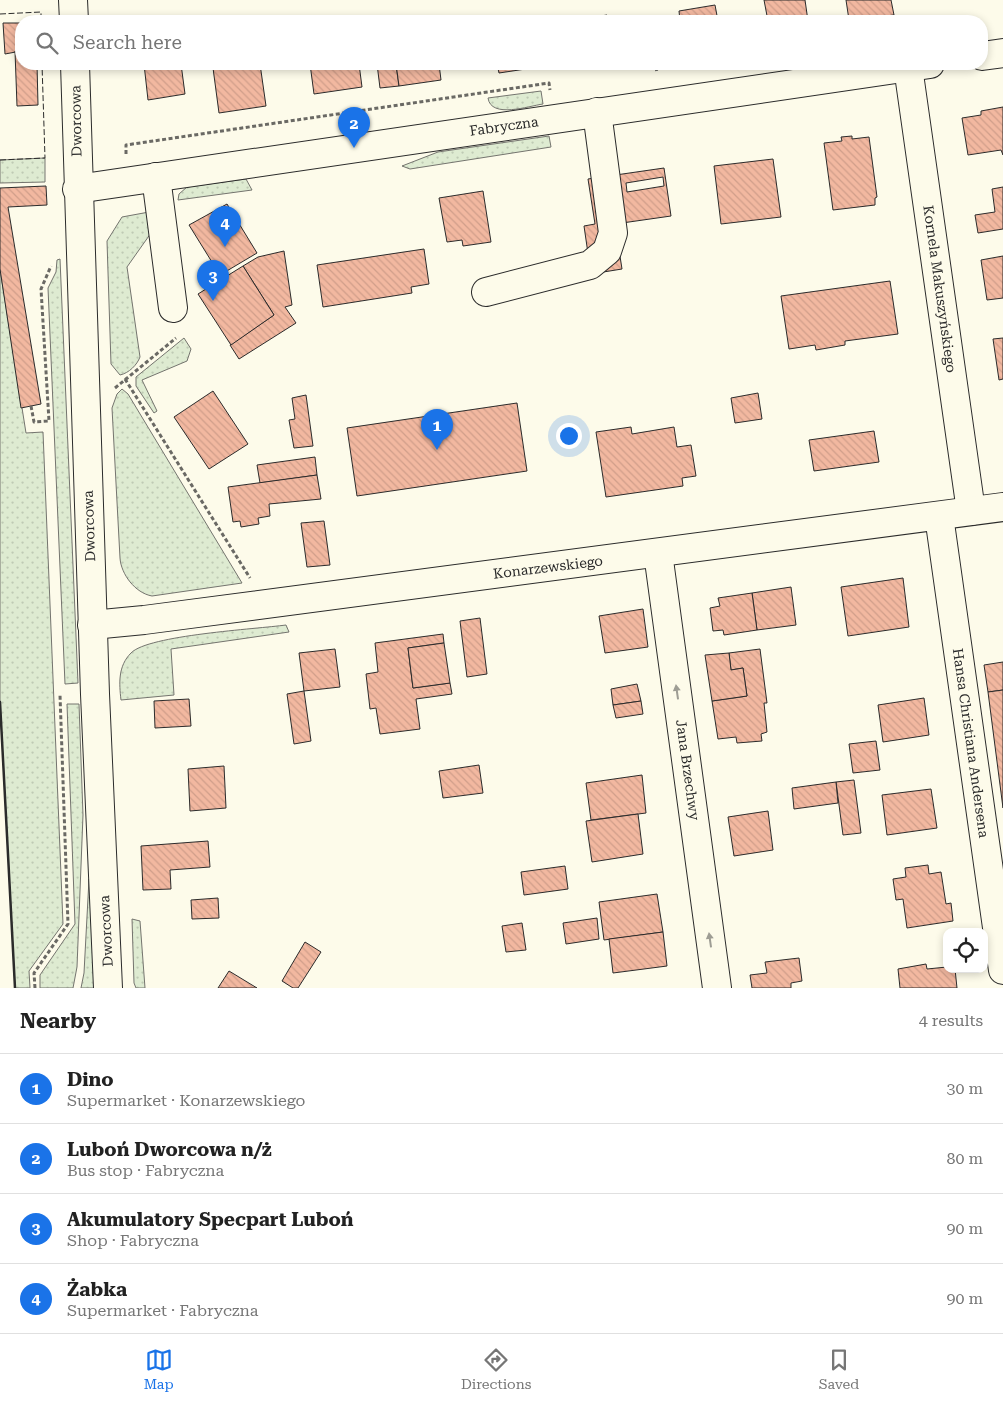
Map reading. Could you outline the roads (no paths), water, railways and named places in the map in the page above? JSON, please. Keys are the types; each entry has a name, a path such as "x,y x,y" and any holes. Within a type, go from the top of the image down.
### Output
{"street":[{"path":"73,0 74,15"},
{"path":"988,55 1003,53"},
{"name":"Dworcowa","path":"75,70 77,189 92,624 108,988"},
{"name":"Fabryczna","path":"77,189 885,70"},
{"name":"Kornela Makuszyńskiego","path":"920,70 971,511"},
{"path":"486,292 590,265 607,251 613,233 597,112"},
{"path":"156,177 173,308"},
{"name":"Konarzewskiego","path":"92,624 144,620 1003,507"},
{"name":"Hansa Christiana Andersena","path":"939,516 1000,916 1003,970"},
{"name":"Jana Brzechwy","path":"658,553 717,988"}],"place":[{"name":"Luboń Dworcowa n/ż","path":"354,148"},
{"name":"Żabka","path":"225,247"},
{"name":"Akumulatory Specpart Luboń","path":"213,301"},
{"name":"Dino","path":"437,450"}]}
